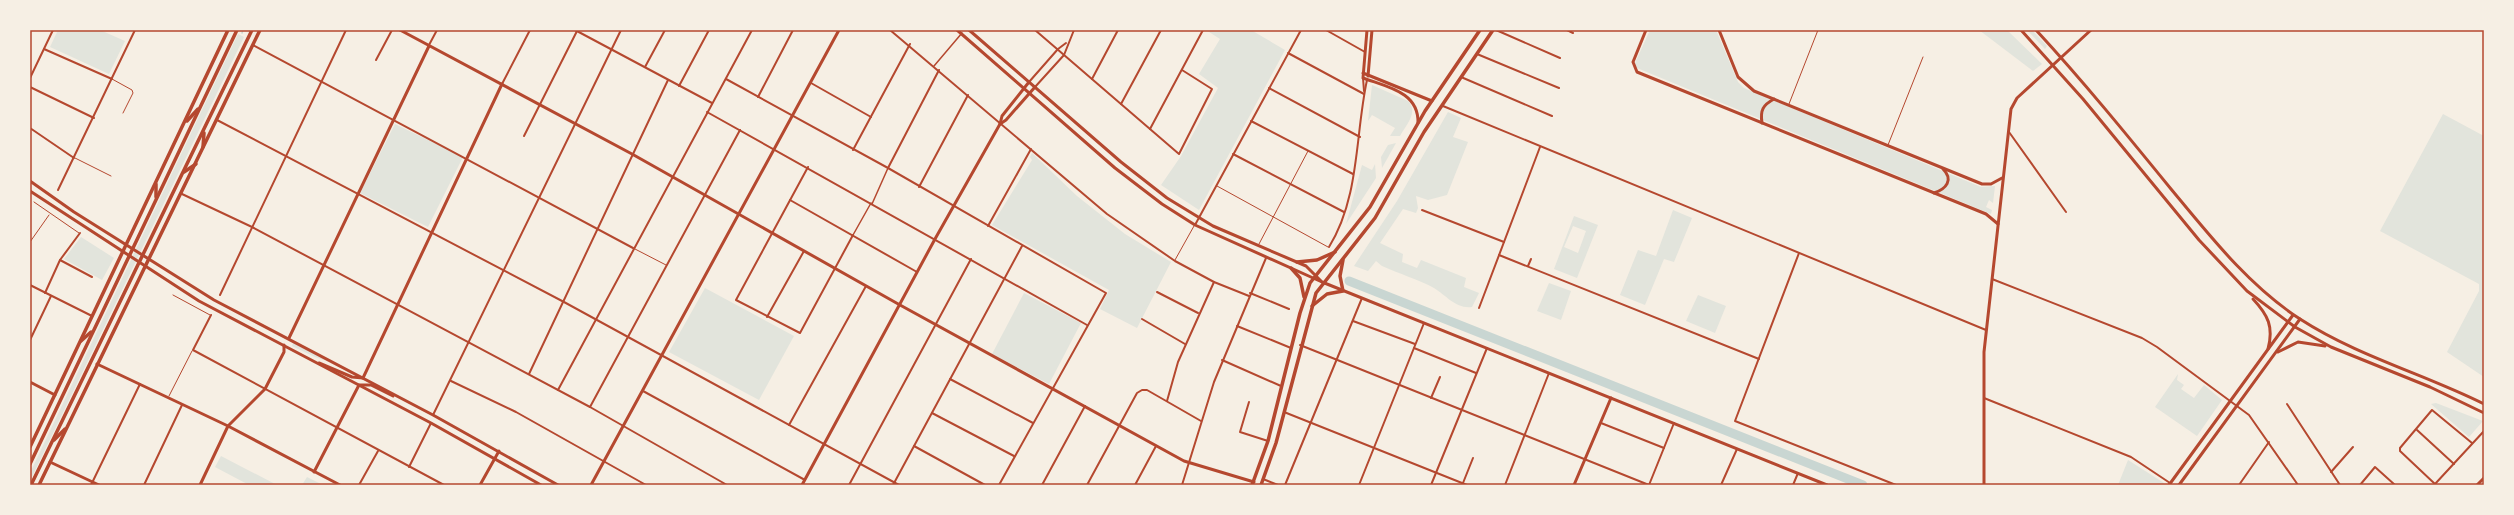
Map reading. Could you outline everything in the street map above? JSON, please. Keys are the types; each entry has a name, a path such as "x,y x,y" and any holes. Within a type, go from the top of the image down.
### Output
{"main road":[{"path":"30,447 228,30"},
{"path":"30,464 237,30"},
{"path":"31,485 204,132 252,30"},
{"path":"39,485 97,364 182,194 260,30"},
{"path":"1253,484 1268,441 1304,297 1313,278 1337,250 1384,186 1418,123 1480,30"},
{"path":"1261,485 1284,412 1311,307 1322,282 1343,259 1375,218 1442,105 1495,30"},
{"path":"184,123 200,107"},
{"path":"203,150 204,132"},
{"path":"184,173 196,164"},
{"path":"155,201 157,181"},
{"path":"1297,262 1317,260 1337,250"},
{"path":"1311,307 1327,294 1343,290 1340,276 1343,259"},
{"path":"1291,268 1300,278 1304,297"},
{"path":"80,342 94,330"},
{"path":"51,443 67,427"}],"street":[{"path":"30,78 53,30"},
{"path":"58,190 94,118 135,30"},
{"path":"220,295 346,30"},
{"path":"376,60 392,30"},
{"path":"400,30 672,176 900,305 1156,446 1189,463 1253,484"},
{"path":"289,338 436,30"},
{"path":"363,378 502,84 530,30"},
{"path":"524,136 576,30 712,103"},
{"path":"433,415 470,344 574,123 622,30"},
{"path":"645,67 665,30"},
{"path":"679,86 709,30"},
{"path":"558,390 632,248 726,79 751,30"},
{"path":"758,97 793,30"},
{"path":"592,485 839,30"},
{"path":"890,30 910,44 934,66 969,94 1000,124 1031,148 1107,214 1175,261 1214,282 1249,296"},
{"path":"957,30 1132,181 1195,225 1322,282 1827,485"},
{"path":"969,30 1137,176 1199,218 1258,246 1297,262 1316,274 1322,282"},
{"path":"1035,30 1179,154 1212,89 1182,70"},
{"path":"1000,124 1006,120 1064,55 1074,30"},
{"path":"1092,79 1118,30"},
{"path":"1121,104 1161,30"},
{"path":"1150,130 1203,30"},
{"path":"1195,225 1301,30"},
{"path":"1326,30 1365,52"},
{"path":"1329,247 1338,232 1354,174 1360,137 1364,94 1363,73 1367,30"},
{"path":"1364,94 1368,80 1372,30"},
{"path":"1495,30 1560,58"},
{"path":"1567,30 1573,33"},
{"path":"1646,30 1634,58 1634,68 1637,72 1986,214 1998,224"},
{"path":"1719,30 1739,79 1749,88 1942,168 1986,184 1994,183 2002,178"},
{"path":"2021,30 2053,65 2199,240 2263,310 2270,323 2271,334 2268,349"},
{"path":"2036,30 2061,57 2221,249 2243,272 2293,315 2355,349 2433,380 2484,404"},
{"path":"1984,485 1986,330 2002,178 2008,131 2014,101 2091,30"},
{"path":"934,66 962,33"},
{"path":"802,485 935,239 1000,124 1002,116 1023,88 1058,49 1068,42"},
{"path":"853,150 910,44"},
{"path":"253,45 598,228 632,248"},
{"path":"44,49 112,79"},
{"path":"1288,53 1364,94"},
{"path":"1477,54 1559,88"},
{"path":"808,167 736,300 800,333 871,203 939,70"},
{"path":"1363,73 1432,101"},
{"path":"1461,77 1552,116"},
{"path":"1363,78 1412,100 1417,108 1418,123"},
{"path":"726,79 888,168 953,207 1106,293 1051,388 999,485"},
{"path":"529,374 668,80"},
{"path":"811,82 871,117"},
{"path":"30,87 94,118"},
{"path":"1269,88 1360,137"},
{"path":"919,187 969,94"},
{"path":"1762,123 1762,109 1765,104 1774,99"},
{"path":"1442,105 1540,147 1986,330"},
{"path":"707,112 808,167 1087,325"},
{"path":"217,120 564,302 825,444 894,484 899,485"},
{"path":"1251,121 1354,174"},
{"path":"30,128 74,158"},
{"path":"590,407 626,337 667,266 740,130"},
{"path":"2008,131 2066,212"},
{"path":"1479,308 1540,147"},
{"path":"988,226 1031,148"},
{"path":"1233,154 1344,212"},
{"path":"1934,193 1943,189 1949,182 1948,175 1942,168"},
{"path":"30,181 74,212 203,293 433,415 558,485"},
{"path":"30,191 70,219 200,301 431,423 541,485"},
{"path":"182,194 252,227 398,304 625,426 728,485"},
{"path":"790,200 918,272"},
{"path":"1422,210 1504,242"},
{"path":"45,293 60,260 80,233"},
{"path":"894,484 1022,246"},
{"path":"767,317 804,250"},
{"path":"1799,252 1735,421 1896,485"},
{"path":"1499,255 1759,359"},
{"path":"1182,485 1201,421 1222,360 1266,258"},
{"path":"849,485 971,259"},
{"path":"1528,266 1531,259"},
{"path":"60,260 92,277"},
{"path":"1992,279 2142,338 2237,404 2249,415 2298,485"},
{"path":"1167,401 1185,344 1214,282"},
{"path":"30,285 92,316"},
{"path":"789,425 866,286"},
{"path":"2247,291 2295,327 2331,347 2430,386 2484,413"},
{"path":"1157,292 1198,314"},
{"path":"1250,293 1289,309"},
{"path":"30,340 31,335 52,296"},
{"path":"1285,485 1312,423 1362,298"},
{"path":"211,315 193,350 378,451 444,485"},
{"path":"1984,398 2131,457 2170,484 2293,315"},
{"path":"1142,319 1185,344"},
{"path":"2178,485 2300,319"},
{"path":"1353,321 1416,344"},
{"path":"1358,485 1424,323"},
{"path":"1237,326 1291,348"},
{"path":"2275,353 2288,345 2298,342 2331,347"},
{"path":"200,485 228,426 265,388 284,352 284,345"},
{"path":"1300,345 1649,485 1674,424"},
{"path":"1414,348 1477,373"},
{"path":"1430,485 1487,348"},
{"path":"284,352 292,349"},
{"path":"1222,360 1282,386"},
{"path":"315,361 352,377 363,378"},
{"path":"97,364 228,426 340,485"},
{"path":"1505,485 1549,373"},
{"path":"1431,398 1440,377"},
{"path":"950,379 1033,423"},
{"path":"451,381 516,412 646,485"},
{"path":"30,382 55,395"},
{"path":"91,483 140,384"},
{"path":"359,385 371,385 404,400"},
{"path":"314,472 359,385"},
{"path":"1087,485 1137,393 1142,390 1147,390 1201,421"},
{"path":"643,391 805,480"},
{"path":"1574,485 1611,398"},
{"path":"1248,402 1240,432 1268,441"},
{"path":"2287,404 2340,485"},
{"path":"144,485 183,405"},
{"path":"1042,485 1085,406"},
{"path":"2472,444 2432,410 2417,430 2400,448 2401,455 2435,484 2454,464 2484,431"},
{"path":"1284,412 1467,485"},
{"path":"932,413 1014,456"},
{"path":"409,467 431,423"},
{"path":"1601,423 1664,448"},
{"path":"2417,430 2454,464"},
{"path":"2239,485 2269,442"},
{"path":"914,446 985,485"},
{"path":"1135,485 1156,446"},
{"path":"2331,472 2354,447"},
{"path":"1721,485 1737,449"},
{"path":"359,485 378,451"},
{"path":"480,485 499,451"},
{"path":"1463,483 1473,458"},
{"path":"50,462 91,483 99,485"},
{"path":"2360,485 2375,467 2395,485"},
{"path":"1793,485 1798,473"},
{"path":"2478,485 2484,478"},
{"path":"1263,479 1278,485"},
{"path":"2293,485 2296,481"}],"lane":[{"path":"1789,105 1818,30"},
{"path":"1888,145 1923,57"},
{"path":"112,79 132,90 133,93 123,113"},
{"path":"1258,246 1308,151"},
{"path":"74,158 111,176"},
{"path":"1217,185 1329,247"},
{"path":"34,202 80,233"},
{"path":"30,242 49,215"},
{"path":"1175,261 1195,225"},
{"path":"632,248 667,266"},
{"path":"173,295 211,315"},
{"path":"168,398 193,350"}],"shaded area":[{"path":"58,30 100,30 125,41 109,74 50,47"},
{"path":"1206,30 1251,30 1285,50 1199,210 1161,185 1181,156 1218,88 1199,74 1220,39"},
{"path":"1650,30 1716,30 1738,82 1744,88 1981,187 1995,186 1993,203 1989,200 1986,207 1992,210 1991,214 1637,68 1635,63"},
{"path":"1979,30 2007,30 2042,64 2033,71"},
{"path":"2027,30 2032,30 2047,46 2045,49"},
{"path":"238,34 244,37 30,481 30,473"},
{"path":"1372,85 1408,101 1411,105 1412,114 1400,136 1390,136 1395,128 1372,115 1368,121"},
{"path":"1448,112 1461,118 1453,137 1468,142 1447,195 1428,200 1416,196 1418,208 1416,213 1403,209 1380,243 1403,254 1402,262 1417,268 1421,260 1466,278 1464,287 1479,293 1472,307 1456,304 1434,288 1382,266 1376,261 1368,271 1354,266 1397,201"},
{"path":"2443,114 2484,136 2484,377 2447,352 2479,291 2479,284 2380,231"},
{"path":"395,124 463,157 428,227 360,193"},
{"path":"1396,143 1382,168 1381,157 1388,145"},
{"path":"1032,153 1077,196 1125,234 1171,262 1137,328 1100,309 1109,290 992,225 1032,160 1030,157"},
{"path":"1375,164 1376,178 1346,224 1362,165 1372,170"},
{"path":"1673,210 1692,218 1674,262 1664,259 1645,305 1620,295 1638,250 1656,256"},
{"path":"1574,216 1598,225 1577,278 1554,269","holes":["1573,226 1586,231 1578,253 1564,247"]},
{"path":"81,237 114,258 102,280 64,259"},
{"path":"1549,283 1571,291 1561,320 1537,311"},
{"path":"705,288 794,336 759,400 669,352"},
{"path":"1024,293 1081,323 1049,384 992,354"},
{"path":"1698,295 1726,306 1715,333 1686,321"},
{"path":"293,343 330,362 315,357 292,346"},
{"path":"2178,374 2177,380 2184,385 2181,389 2194,398 2204,385 2222,400 2197,436 2155,407"},
{"path":"2436,403 2483,421 2469,437 2431,404"},
{"path":"221,456 277,485 249,485 215,467"},
{"path":"2128,460 2164,483 2163,485 2118,485"},
{"path":"307,477 323,485 302,485"}],"waterway":[{"path":"1349,281 1863,485"}]}
